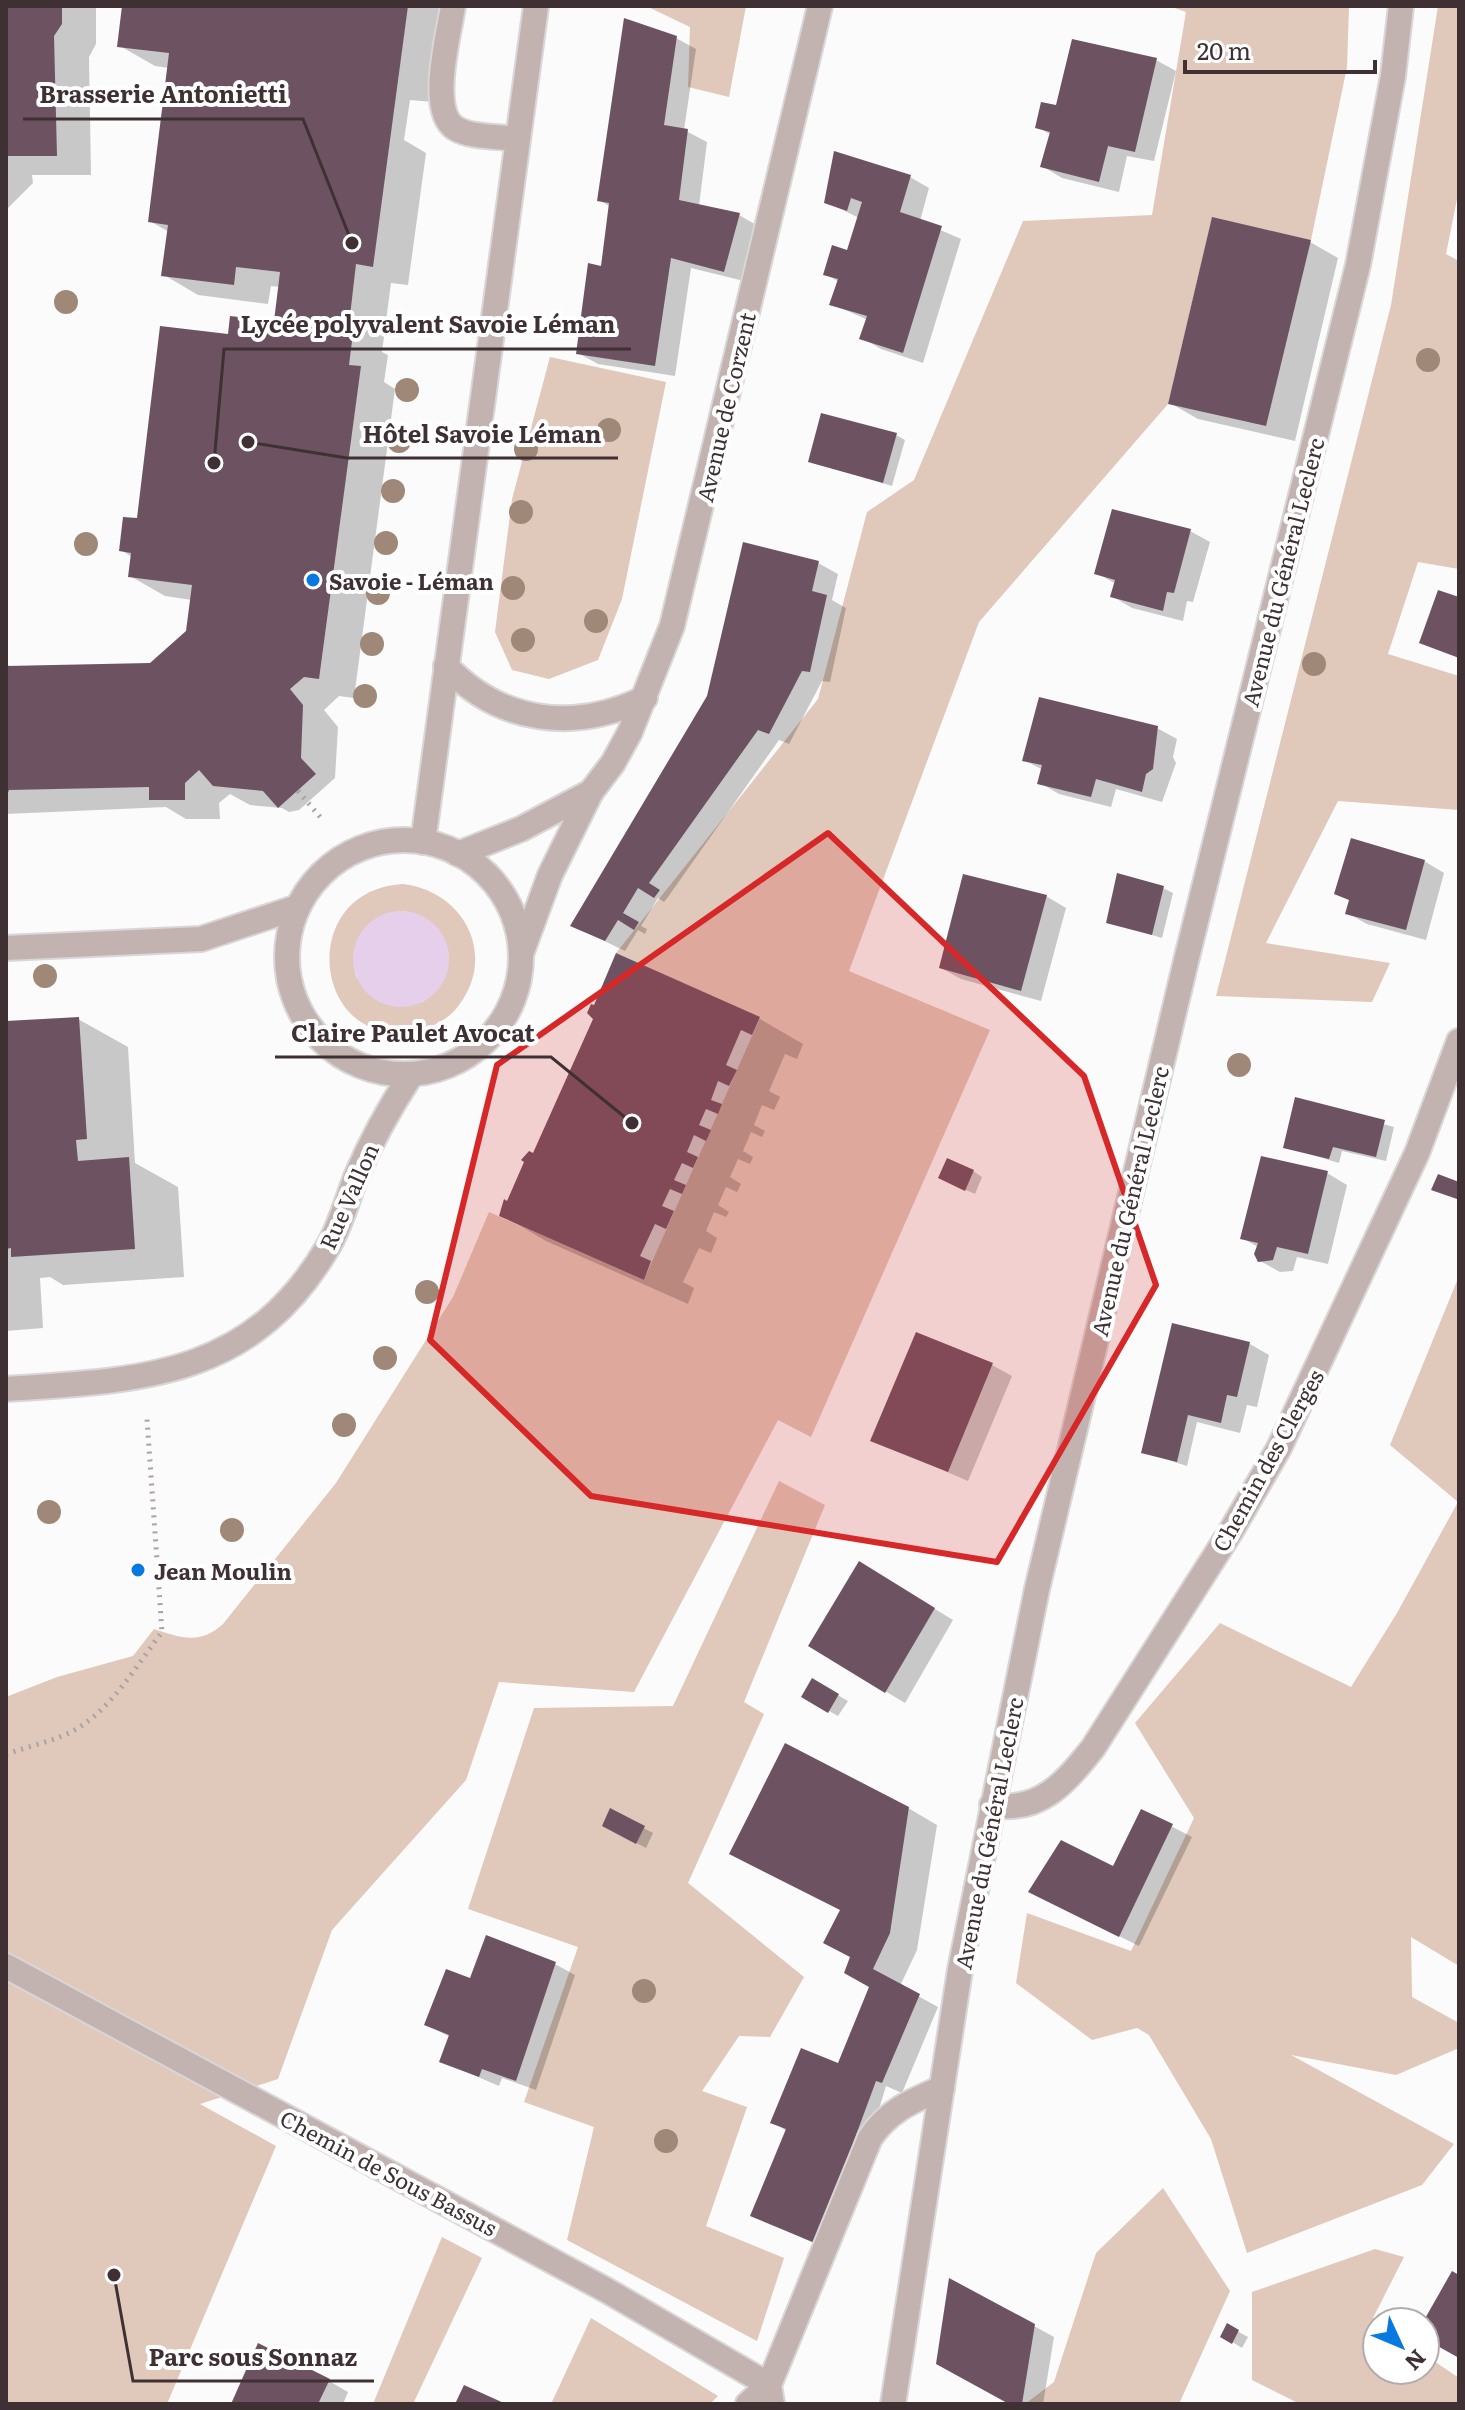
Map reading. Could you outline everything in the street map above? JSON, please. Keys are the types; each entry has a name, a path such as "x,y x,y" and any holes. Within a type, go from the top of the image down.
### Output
{"street":[{"path":"453,6 440,95 446,119 455,128 468,132 517,139"},
{"path":"423,842 536,6"},
{"name":"Avenue de Corzent","path":"521,954 539,901 591,792 613,763 660,663 682,590 820,6"},
{"name":"Avenue du Général Leclerc","path":"893,2404 942,2088 992,1805 1037,1589 1182,976 1358,265 1390,92 1401,6"},
{"path":"446,666 474,691 496,704 526,715 556,720 617,712 645,698"},
{"name":"Avenue de Corzent","path":"458,854 521,829 591,792"},
{"path":"386,842 423,842 458,854 473,862 499,888 515,920 521,954 510,1007 490,1037 454,1063 411,1075 375,1071 341,1057 322,1042 306,1023 288,979 286,954 298,907 320,877 349,854 386,842"},
{"path":"6,948 170,943 201,939 298,907"},
{"name":"Chemin des Clerges","path":"992,1805 1023,1806 1048,1796 1069,1778 1102,1736 1231,1531 1279,1448 1320,1365 1417,1153 1459,1041"},
{"name":"Rue Vallon","path":"6,1389 145,1378 187,1366 254,1330 282,1305 329,1245 371,1145 411,1075"},
{"name":"Chemin de Sous Bassus","path":"6,1966 606,2290 770,2394"},
{"path":"748,2404 770,2394 870,2138 883,2118 901,2106 942,2088"}],"path":[{"path":"298,791 321,818"},
{"path":"6,1754 56,1737 85,1723 109,1702 162,1632 145,1378"}],"highlighted area":[{"path":"828,833 1084,1076 1156,1285 997,1562 591,1496 430,1340 497,1065"}],"shaded area":[{"path":"646,6 746,6 729,97 688,87 690,27"},
{"path":"1169,6 1349,6 1347,67 1311,240 1212,218 1168,404 979,622 849,971 990,1030 811,1437 778,1420 634,1692 499,1682 466,1780 332,1930 278,2079 200,2104 276,2146 167,2404 6,2404 6,1697 57,1677 133,1656 154,1629 190,1638 206,1635 223,1624 336,1483 453,1297 489,1212 644,1280 760,1018 616,953 818,699 867,512 914,480 1023,221 1152,215 1186,12"},
{"path":"1438,6 1459,6 1459,189 1446,254 1459,261 1459,569 1418,562 1388,654 1459,676 1459,810 1338,801 1266,943 1390,963 1372,1002 1216,996 1391,305"},
{"path":"550,357 666,382 622,599 598,660 549,679 512,670 495,632 512,499"},
{"path":"403,884 425,890 444,900 459,914 469,931 475,950 474,970 468,990 456,1009 440,1022 407,1032 375,1029 351,1014 336,992 330,964 333,936 346,911 369,893","holes":["403,911 433,926 448,949 445,976 423,1002 356,977 355,952 358,941 370,925"]},
{"path":"401,911 419,915 435,925 445,941 449,959 445,977 435,993 419,1003 401,1007 383,1003 367,993 357,977 353,959 357,941 367,925 383,915"},
{"path":"1459,1276 1459,1966 1411,1937 1412,1997 1459,2023 1459,2048 1396,2075 1291,2055 1454,2144 1422,2185 1247,2253 1211,2139 1149,2035 1137,2028 1092,2040 1016,1983 1027,1913 1131,1951 1194,1818 1135,1723 1220,1623 1351,1687 1397,1613 1458,1502 1390,1445"},
{"path":"779,1481 825,1505 744,1702 764,1714 688,1883 804,1977 770,2037 739,2036 702,2091 747,2107 706,2226 784,2258 757,2341 567,2240 594,2127 524,2102 578,1947 468,1909 534,1708 673,1706"},
{"path":"1163,2188 1230,2291 1179,2404 1025,2404 1054,2382 1096,2253"},
{"path":"442,2237 482,2258 413,2404 373,2404"},
{"path":"1375,2249 1404,2257 1379,2306 1361,2306 1361,2386 1441,2386 1441,2366 1459,2378 1459,2404 1300,2404 1252,2380 1252,2292"},
{"path":"591,2318 718,2396 710,2404 551,2404"}],"building":[{"path":"6,6 62,6 62,24 54,36 57,156 6,156"},
{"path":"122,6 408,6 373,267 356,264 348,333 353,333 349,365 361,366 319,679 304,677 290,689 303,705 301,758 316,774 278,808 263,791 213,786 199,770 185,783 185,800 149,800 149,787 9,790 6,797 6,666 150,663 186,631 192,585 128,577 131,553 119,551 123,517 137,518 160,326 228,334 230,316 274,321 280,272 236,267 234,285 161,276 168,225 148,222 169,53 117,47"},
{"path":"624,18 677,36 664,125 688,129 679,200 740,213 724,272 671,258 655,366 576,354 588,263 601,266 609,203 597,201"},
{"path":"1072,39 1157,58 1135,152 1108,146 1099,182 1040,167 1050,132 1035,128 1041,102 1056,105"},
{"path":"834,151 911,175 900,212 942,226 903,353 859,339 867,316 829,305 838,279 823,275 832,245 847,250 862,202 851,198 847,211 824,203"},
{"path":"1212,217 1311,240 1266,426 1168,404"},
{"path":"821,413 897,433 883,483 808,462"},
{"path":"1112,509 1191,529 1174,593 1167,592 1163,611 1110,597 1115,580 1094,574"},
{"path":"743,542 819,561 812,591 827,595 810,672 802,671 769,734 758,730 649,883 660,890 654,898 638,888 623,913 639,922 634,930 618,920 605,941 570,926 707,696"},
{"path":"1438,590 1459,597 1459,658 1419,643"},
{"path":"1039,697 1158,726 1153,769 1146,774 1142,792 1096,779 1091,797 1037,784 1042,765 1022,761"},
{"path":"1351,838 1425,860 1406,930 1345,914 1349,900 1334,894"},
{"path":"1117,873 1164,886 1152,935 1106,923"},
{"path":"963,874 1047,895 1021,991 939,968"},
{"path":"616,953 760,1017 752,1035 741,1030 726,1065 737,1070 729,1086 718,1081 711,1100 722,1104 718,1114 706,1109 699,1125 711,1130 706,1141 694,1135 687,1152 698,1157 693,1168 682,1163 674,1180 686,1185 682,1194 670,1189 662,1206 674,1211 666,1229 655,1224 640,1256 651,1261 644,1280 499,1216 504,1199 507,1201 524,1162 521,1160 529,1151 533,1153 593,1019 587,1013 591,1004 594,1005"},
{"path":"79,1017 87,1139 76,1140 78,1161 129,1157 135,1249 11,1257 11,1248 6,1249 6,1021"},
{"path":"1295,1097 1385,1120 1376,1157 1333,1147 1329,1159 1283,1148"},
{"path":"1261,1156 1328,1171 1308,1254 1277,1247 1273,1260 1258,1262 1254,1254 1258,1243 1240,1239"},
{"path":"947,1158 974,1170 965,1191 938,1178"},
{"path":"1438,1174 1459,1182 1457,1199 1431,1190"},
{"path":"1172,1323 1250,1342 1237,1397 1227,1395 1221,1423 1188,1415 1177,1462 1141,1453"},
{"path":"916,1332 993,1363 948,1472 870,1441"},
{"path":"859,1561 935,1608 885,1693 808,1646"},
{"path":"812,1678 839,1694 828,1713 801,1697"},
{"path":"785,1743 909,1807 890,1933 873,1969 920,1994 882,2083 876,2081 849,2154 854,2155 815,2243 750,2216 786,2129 770,2123 801,2048 838,2063 869,1987 844,1973 850,1957 823,1943 840,1910 729,1854"},
{"path":"610,1808 645,1826 636,1844 602,1826"},
{"path":"1141,1809 1173,1824 1119,1937 1028,1892 1061,1840 1113,1866"},
{"path":"486,1935 556,1962 516,2081 482,2069 479,2077 439,2062 449,2035 424,2025 446,1969 470,1978"},
{"path":"1452,2271 1459,2275 1459,2358 1441,2348 1441,2306 1432,2306"},
{"path":"949,2278 1035,2324 1022,2404 1009,2404 936,2364"},
{"path":"1227,2323 1239,2330 1232,2344 1220,2337"},
{"path":"258,2343 330,2379 318,2404 231,2404"},
{"path":"464,2385 506,2404 455,2404"}],"place":[{"name":"Brasserie Antonietti","path":"352,243"},
{"name":"Hôtel Savoie Léman","path":"248,442"},
{"name":"Lycée polyvalent Savoie Léman","path":"214,463"},
{"name":"Savoie - Léman","path":"313,580"},
{"name":"Claire Paulet Avocat","path":"632,1123"},
{"name":"Jean Moulin","path":"138,1570"},
{"name":"Parc sous Sonnaz","path":"114,2275"}]}
